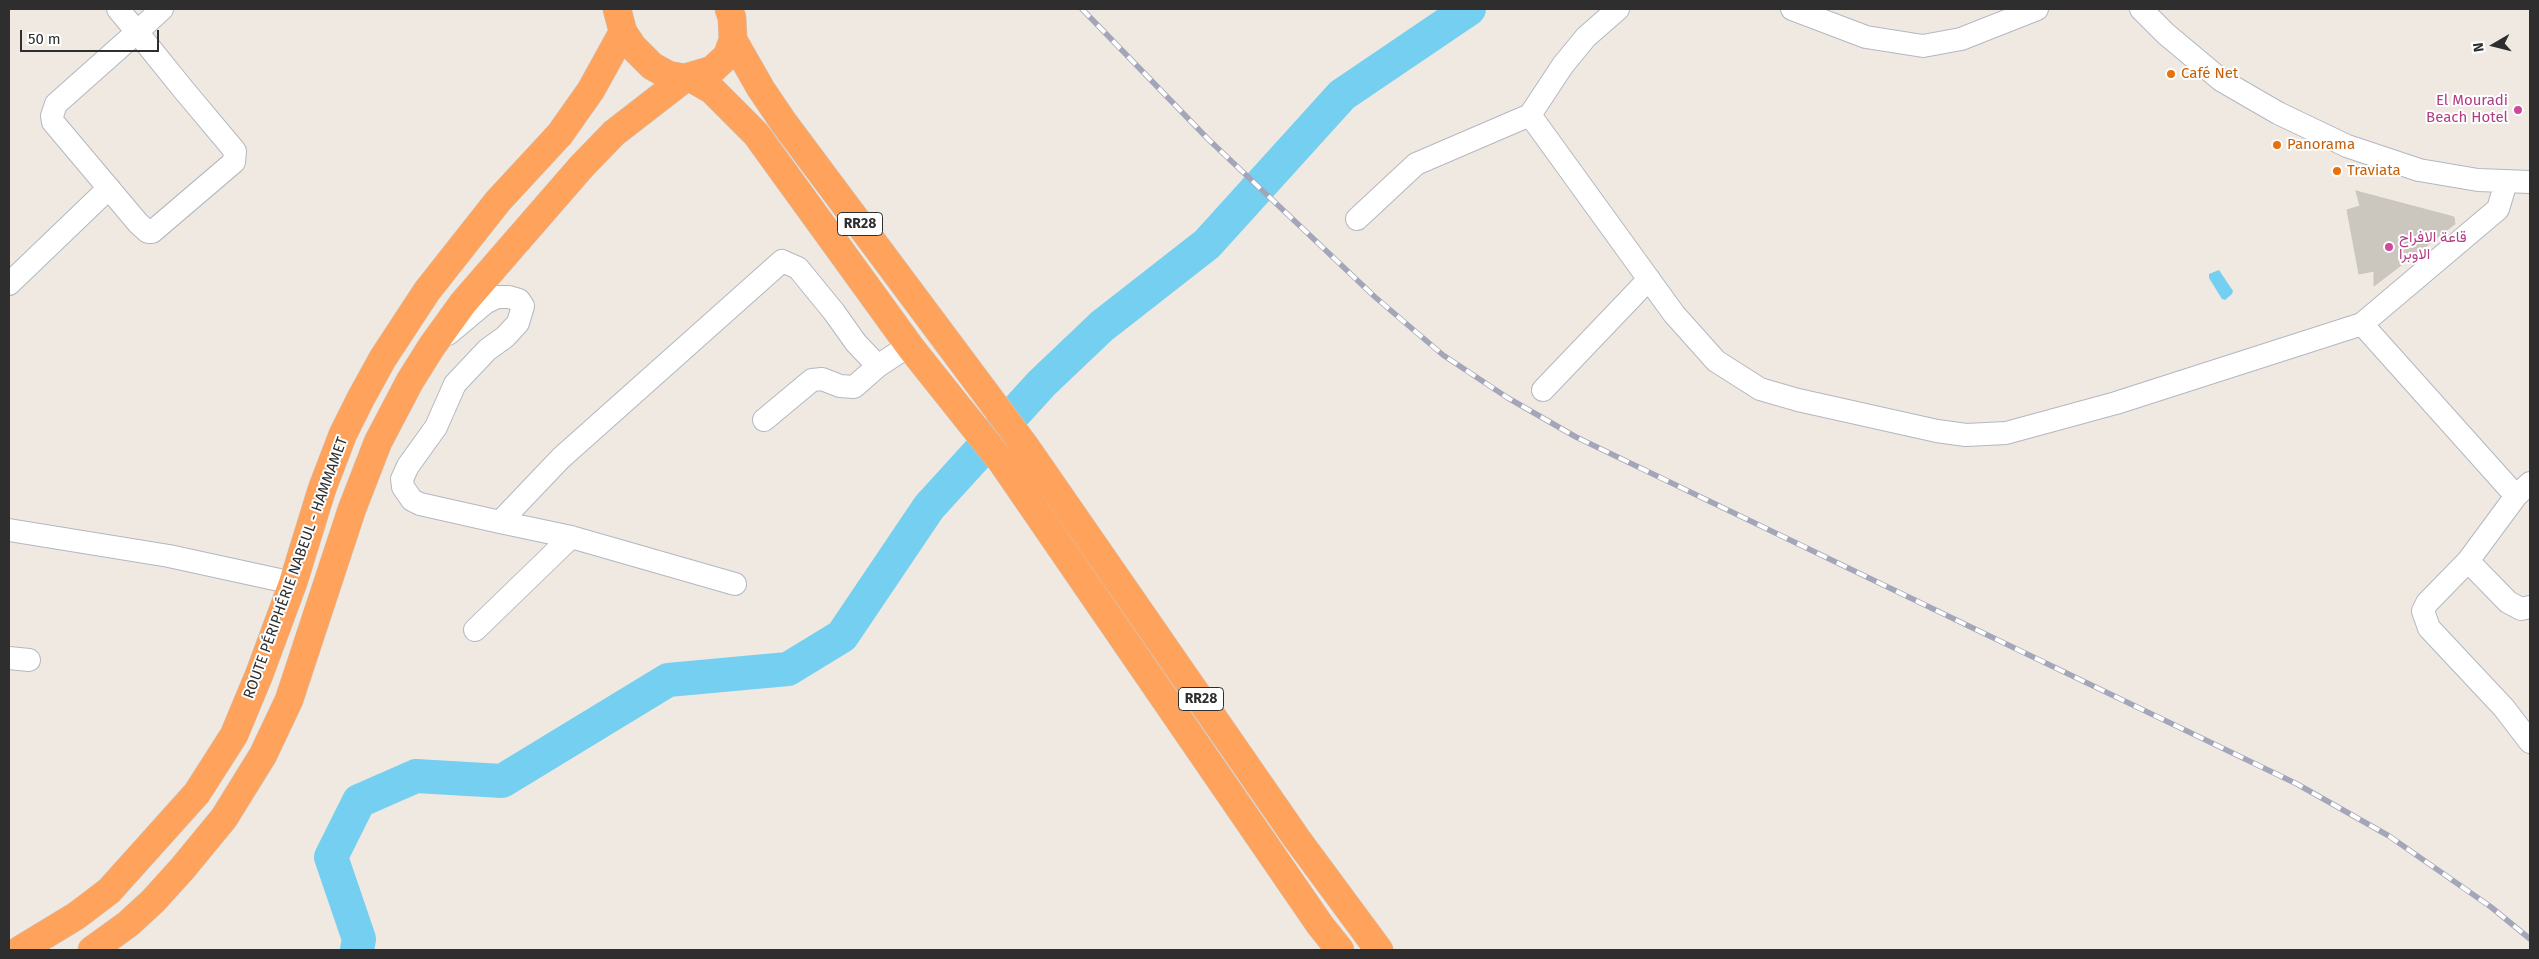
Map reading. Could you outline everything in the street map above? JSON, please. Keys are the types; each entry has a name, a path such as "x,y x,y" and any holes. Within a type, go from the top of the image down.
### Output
{"highway":[{"name":"RR28","path":"688,78 712,70 727,56 734,19"},
{"name":"RR28","path":"734,19 761,89 784,123 1025,446 1296,839 1379,950"},
{"name":"RR28","path":"620,20 633,47 652,66 668,75 688,78 712,90 756,134 911,348 1002,462 1320,924 1340,950"},
{"name":"ROUTE PÉRIPHÉRIE NABEUL - HAMMAMET","path":"20,950 76,916 109,891 197,793 234,735 293,582 322,489 344,434 383,358 427,291 456,253 498,201 560,134 591,90 620,20"},
{"path":"92,950 134,918 182,869 224,818 263,755 289,700 352,509 378,442 410,381 432,346 463,303 582,166 614,133 688,78"}],"street":[{"path":"118,9 137,32 235,151 236,157 230,166 152,232 145,230 138,223 53,122 52,116 56,104 137,32 162,9"},
{"path":"1358,219 1416,164 1530,115 1563,66 1586,37 1618,9"},
{"path":"1792,9 1866,38 1923,46 1961,39 2037,9"},
{"path":"2141,9 2166,34 2221,80 2278,113 2347,146 2419,170 2506,182 2530,182"},
{"path":"1530,115 1674,314 1716,361 1760,389 1807,402 1937,431 1966,435 2006,433 2116,403 2362,324 2498,209 2506,182"},
{"path":"9,284 109,188"},
{"path":"500,522 561,458 782,261 798,268 834,312 856,343 878,366"},
{"path":"1543,390 1649,279"},
{"path":"432,346 485,303 497,297 509,297 519,300 523,306 518,324 482,355 455,384 436,426 408,466 402,479 407,493 420,504 571,537 735,584"},
{"path":"2362,324 2523,490 2468,561 2427,603 2423,611 2424,620 2429,628 2504,708 2530,742"},
{"path":"764,420 812,380 822,379 840,386 854,387 878,366 899,352 911,348"},
{"path":"9,530 169,556 293,582"},
{"path":"475,630 571,537"},
{"path":"2468,561 2508,602 2522,609 2530,608"}],"water":[{"path":"2219,270 2233,291 2225,300 2222,299 2209,278 2209,274"}],"building":[{"name":"قاعة الافراح الاوبرا","path":"2356,191 2454,217 2455,224 2374,286 2374,271 2359,274 2347,210 2360,206"}],"waterway":[{"path":"357,950 359,939 331,857 359,801 416,776 502,781 668,680 788,669 842,636 929,507 1042,383 1102,326 1207,244 1342,95 1469,9"}],"railway":[{"path":"1082,9 1208,139 1375,297 1443,355 1508,398 1576,437 2297,784 2389,836 2491,907 2530,939"}],"place":[{"name":"Café Net","path":"2171,74"},
{"name":"El Mouradi Beach Hotel","path":"2518,110"},
{"name":"Panorama","path":"2277,145"},
{"name":"Traviata","path":"2337,171"},
{"name":"قاعة الافراح الاوبرا","path":"2389,247"}]}
